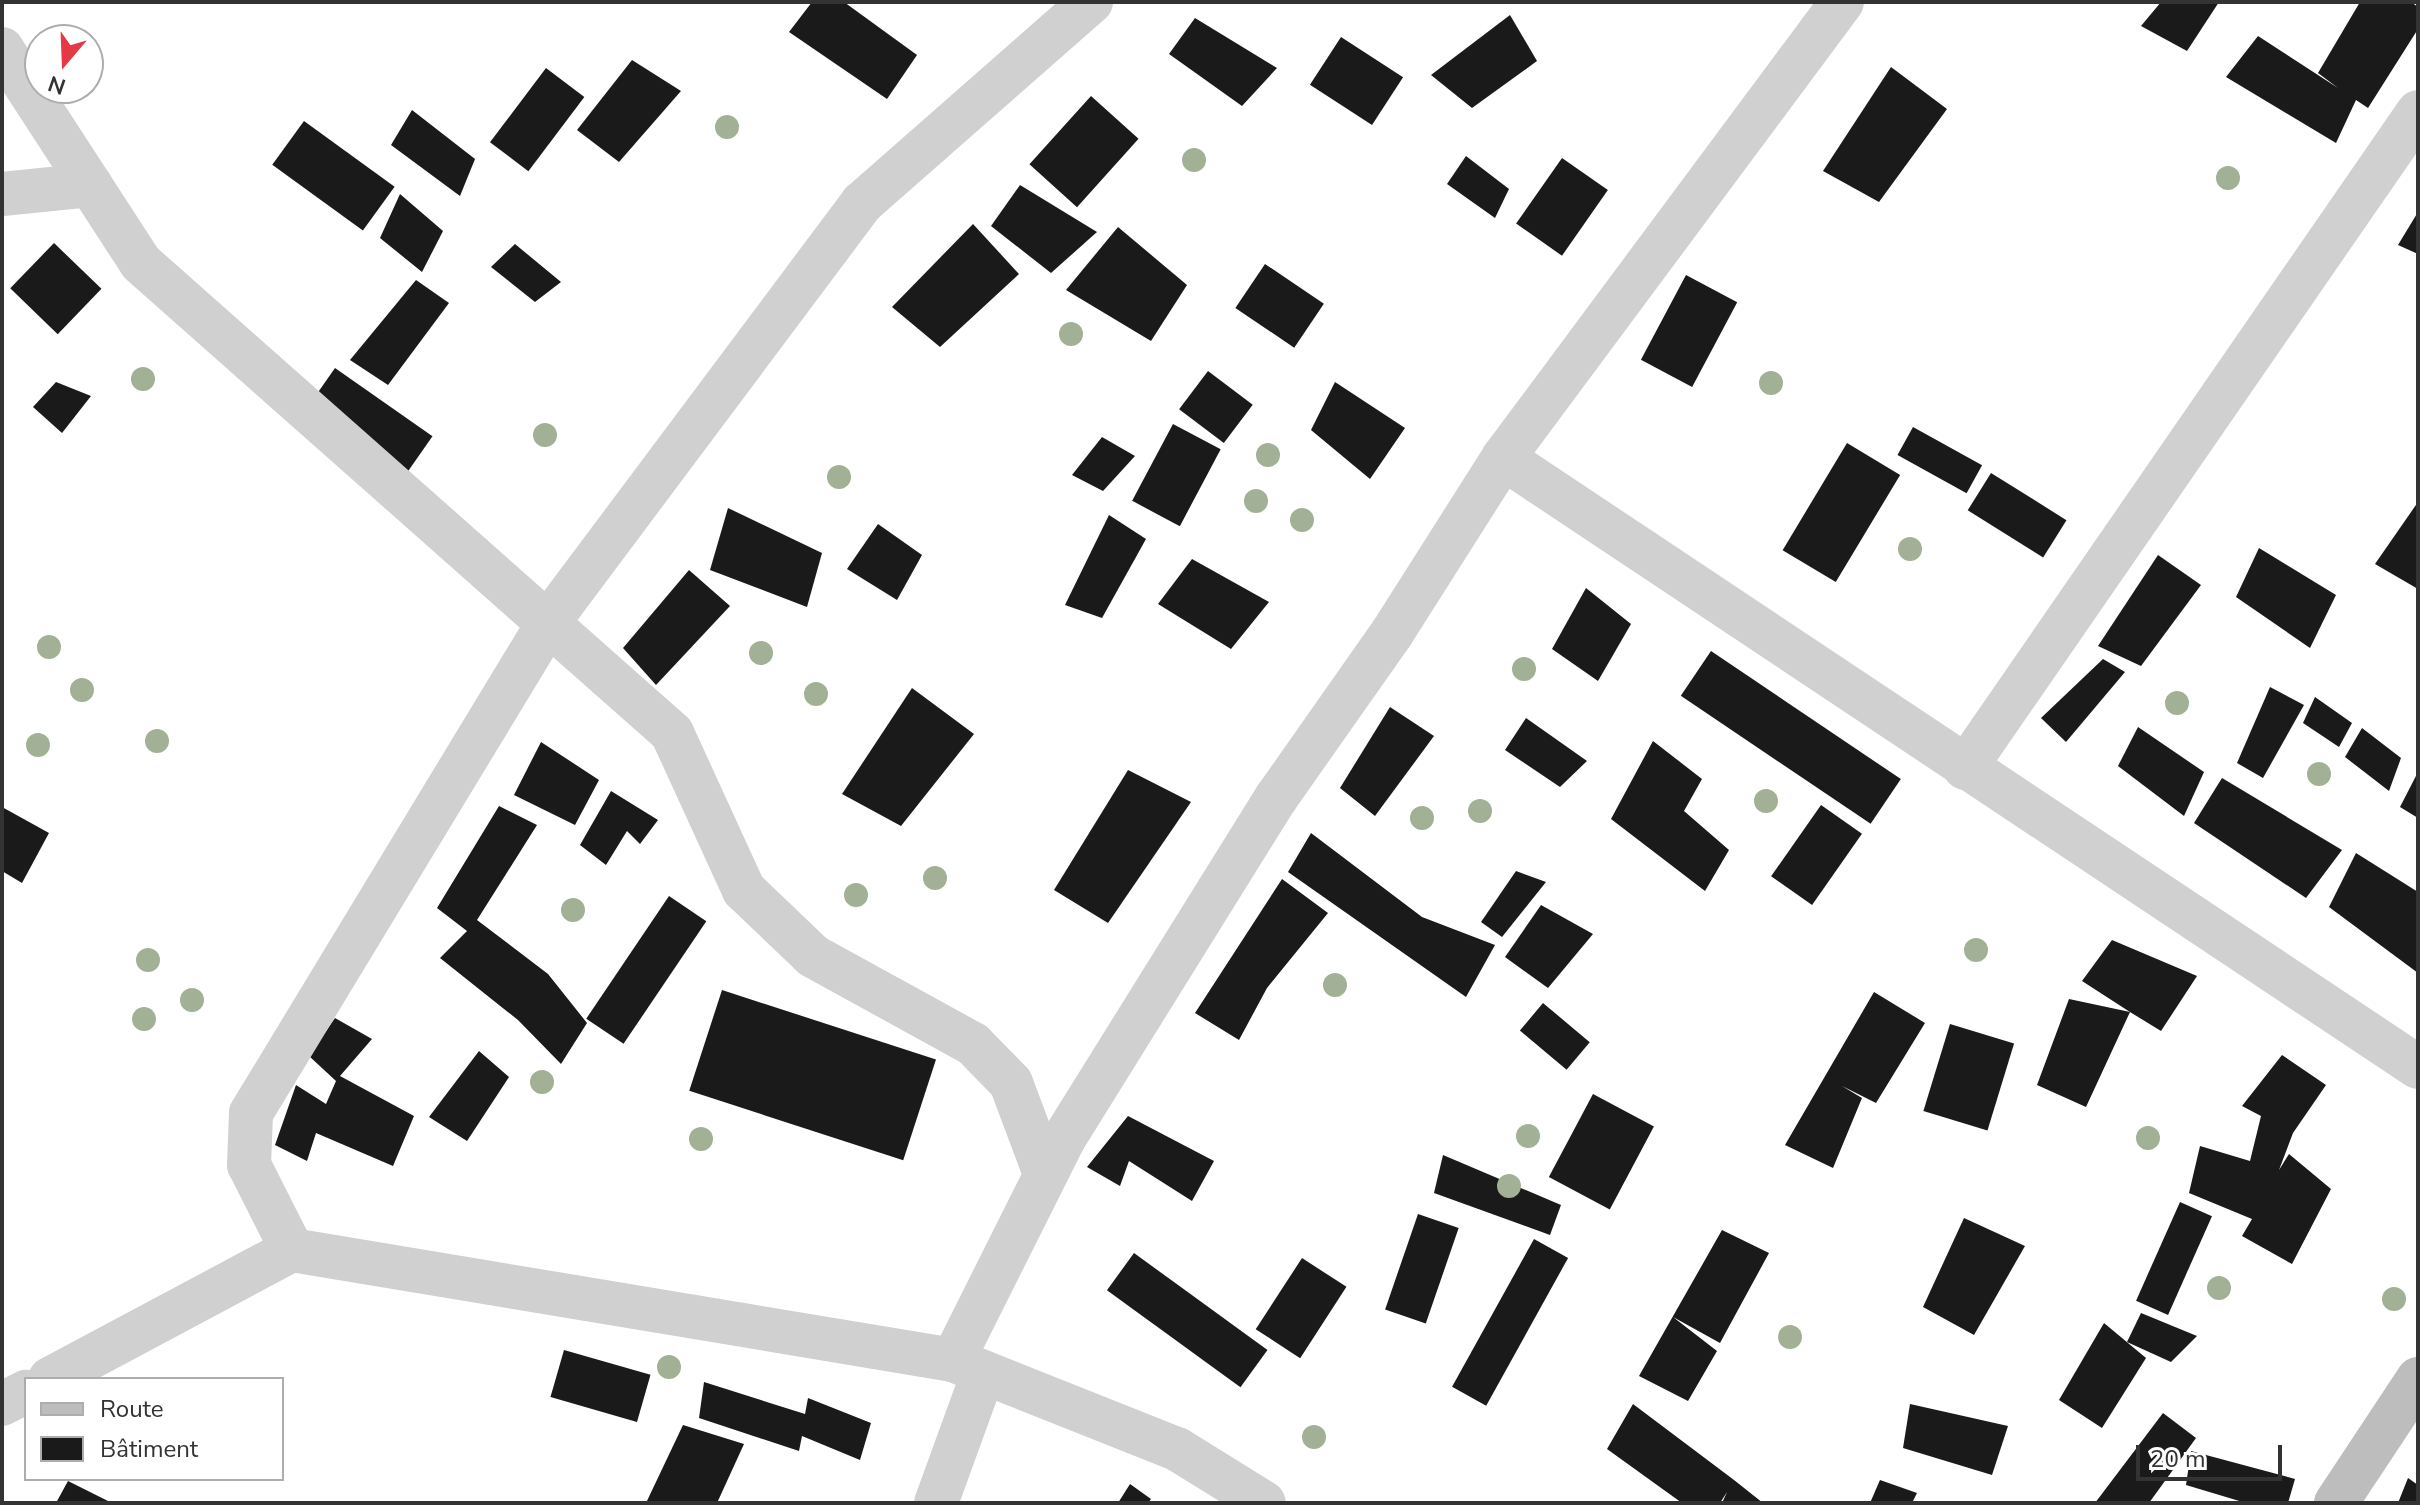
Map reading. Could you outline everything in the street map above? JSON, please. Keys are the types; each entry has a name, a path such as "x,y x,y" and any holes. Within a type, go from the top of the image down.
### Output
{"main road":[{"path":"2336,1503 2418,1379"}],"street":[{"path":"292,1250 249,1165 251,1113 550,620 862,203 1091,2"},
{"path":"936,1503 968,1367 1045,1174 1276,798 1392,633 1503,458 1842,2"},
{"path":"2,49 141,263 550,620 672,733 744,890 813,956 973,1044 1011,1083 1045,1174"},
{"path":"1965,768 2418,112"},
{"path":"2,194 91,185"},
{"path":"1503,458 2418,1067"},
{"path":"54,1377 292,1250 968,1367 1177,1449 1264,1503"},
{"path":"2,1404 24,1393"}],"building":[{"path":"812,2 844,2 917,55 887,99 789,32"},
{"path":"2161,2 2219,2 2187,51 2141,26"},
{"path":"2360,2 2411,2 2418,7 2418,29 2368,108 2356,100 2336,143 2226,77 2258,36 2338,88 2318,73"},
{"path":"1510,15 1537,61 1472,108 1431,75"},
{"path":"1195,18 1277,68 1242,106 1169,54"},
{"path":"1341,37 1403,77 1372,125 1310,85"},
{"path":"632,60 681,91 619,162 577,130"},
{"path":"1891,67 1947,109 1879,202 1823,171"},
{"path":"546,68 584,97 528,171 490,142"},
{"path":"1091,96 1139,139 1077,207 1029,164"},
{"path":"412,110 475,159 460,196 391,145"},
{"path":"304,121 395,187 363,231 272,165"},
{"path":"1466,156 1509,189 1495,218 1447,184"},
{"path":"1562,158 1608,190 1562,256 1516,224"},
{"path":"1020,185 1097,232 1051,273 991,226"},
{"path":"400,194 443,231 422,272 380,238"},
{"path":"2418,212 2418,254 2398,245"},
{"path":"973,224 1019,274 940,347 892,307"},
{"path":"1118,227 1187,285 1151,341 1066,290"},
{"path":"54,243 101,289 58,334 10,288"},
{"path":"515,244 561,282 535,302 491,267"},
{"path":"1265,264 1324,304 1294,348 1235,308"},
{"path":"1686,275 1737,302 1692,387 1641,360"},
{"path":"416,280 449,303 388,385 350,360"},
{"path":"335,368 432,436 404,476 307,408"},
{"path":"1208,371 1253,405 1224,443 1179,409"},
{"path":"56,382 91,396 62,433 33,407"},
{"path":"1335,382 1405,428 1370,479 1311,430"},
{"path":"1173,424 1221,449 1180,526 1132,501"},
{"path":"1913,427 1982,465 1967,493 1897,455"},
{"path":"1102,437 1135,456 1103,491 1072,475"},
{"path":"1847,443 1900,475 1836,582 1783,550"},
{"path":"1991,473 2066,520 2043,557 1968,510"},
{"path":"2418,502 2418,589 2375,564"},
{"path":"728,508 822,553 807,607 710,570"},
{"path":"1109,515 1146,539 1102,618 1065,605"},
{"path":"878,524 922,555 897,600 847,569"},
{"path":"2259,548 2336,595 2310,648 2236,597"},
{"path":"2158,555 2201,585 2141,666 2098,646"},
{"path":"1192,559 1269,602 1231,649 1158,604"},
{"path":"689,570 730,606 656,685 623,648"},
{"path":"1586,588 1631,624 1598,681 1552,649"},
{"path":"1711,651 1901,779 1871,824 1681,696"},
{"path":"2103,659 2125,672 2066,742 2041,718"},
{"path":"2270,687 2304,705 2263,778 2237,763"},
{"path":"912,688 974,734 901,826 842,794"},
{"path":"2315,697 2352,723 2339,747 2303,723"},
{"path":"1390,707 1434,736 1375,816 1340,788"},
{"path":"1526,718 1587,761 1560,787 1505,750"},
{"path":"2138,727 2204,772 2184,816 2118,766"},
{"path":"2362,728 2401,758 2389,791 2345,757"},
{"path":"1653,741 1702,779 1684,811 1729,850 1705,891 1611,819"},
{"path":"541,742 599,780 575,825 514,795"},
{"path":"1128,770 1191,802 1108,923 1054,890"},
{"path":"2418,772 2418,818 2400,807"},
{"path":"2222,778 2342,850 2306,898 2194,823"},
{"path":"611,791 658,820 640,844 627,831 606,865 580,845"},
{"path":"1821,805 1862,834 1812,905 1771,876"},
{"path":"499,806 537,825 477,920 548,974 587,1023 561,1064 518,1020 440,958 467,931 437,908"},
{"path":"2,807 49,833 22,883 2,871"},
{"path":"1311,833 1422,917 1495,945 1466,997 1288,872"},
{"path":"2356,853 2418,892 2418,973 2329,907"},
{"path":"1516,871 1546,882 1502,937 1481,922"},
{"path":"1282,879 1328,913 1267,988 1239,1040 1195,1013"},
{"path":"669,896 706,921 624,1044 586,1019"},
{"path":"1541,905 1593,934 1548,988 1505,957"},
{"path":"2112,940 2197,976 2161,1031 2082,981"},
{"path":"722,990 936,1060 903,1160 689,1091"},
{"path":"1874,992 1925,1023 1876,1103 1842,1086 1862,1098 1833,1168 1785,1145"},
{"path":"2069,999 2130,1012 2086,1107 2037,1085"},
{"path":"1543,1003 1590,1042 1567,1070 1520,1031"},
{"path":"335,1018 372,1039 340,1076 414,1116 393,1166 316,1133 307,1161 275,1145 296,1085 326,1104 336,1081 309,1056"},
{"path":"1950,1024 2014,1044 1987,1131 1923,1111"},
{"path":"479,1051 509,1077 467,1141 429,1117"},
{"path":"2282,1055 2326,1085 2293,1133 2279,1170 2289,1154 2331,1189 2292,1264 2242,1236 2252,1219 2189,1193 2200,1146 2250,1161 2261,1116 2242,1106"},
{"path":"1593,1094 1654,1126 1610,1209 1549,1177"},
{"path":"1128,1116 1214,1161 1192,1201 1129,1161 1120,1186 1087,1167"},
{"path":"1443,1155 1561,1205 1550,1235 1434,1193"},
{"path":"2180,1202 2212,1216 2168,1315 2136,1301"},
{"path":"1418,1214 1459,1228 1426,1323 1385,1309"},
{"path":"1964,1218 2025,1246 1974,1335 1923,1307"},
{"path":"1722,1230 1769,1253 1720,1343 1673,1317 1717,1351 1688,1401 1639,1376"},
{"path":"1534,1239 1568,1258 1486,1406 1452,1387"},
{"path":"1134,1253 1267,1350 1240,1387 1107,1290"},
{"path":"1302,1258 1346,1287 1300,1358 1256,1329"},
{"path":"2141,1313 2197,1336 2171,1362 2127,1342"},
{"path":"2104,1323 2146,1358 2102,1428 2059,1400"},
{"path":"564,1350 651,1375 637,1422 550,1397"},
{"path":"704,1382 805,1414 808,1398 871,1423 860,1460 802,1436 799,1451 699,1418"},
{"path":"1633,1404 1763,1503 1722,1503 1727,1492 1720,1503 1682,1503 1607,1449"},
{"path":"1910,1404 2008,1426 1992,1475 1903,1448"},
{"path":"2163,1413 2196,1438 2149,1503 2095,1503"},
{"path":"683,1425 744,1444 717,1503 646,1503"},
{"path":"2191,1451 2295,1479 2288,1503 2246,1503 2186,1485"},
{"path":"2408,1478 2418,1485 2418,1503 2398,1503"},
{"path":"1880,1480 1917,1493 1912,1503 1870,1503"},
{"path":"68,1481 112,1503 56,1503"},
{"path":"1130,1484 1151,1499 1148,1503 1118,1503"}]}
